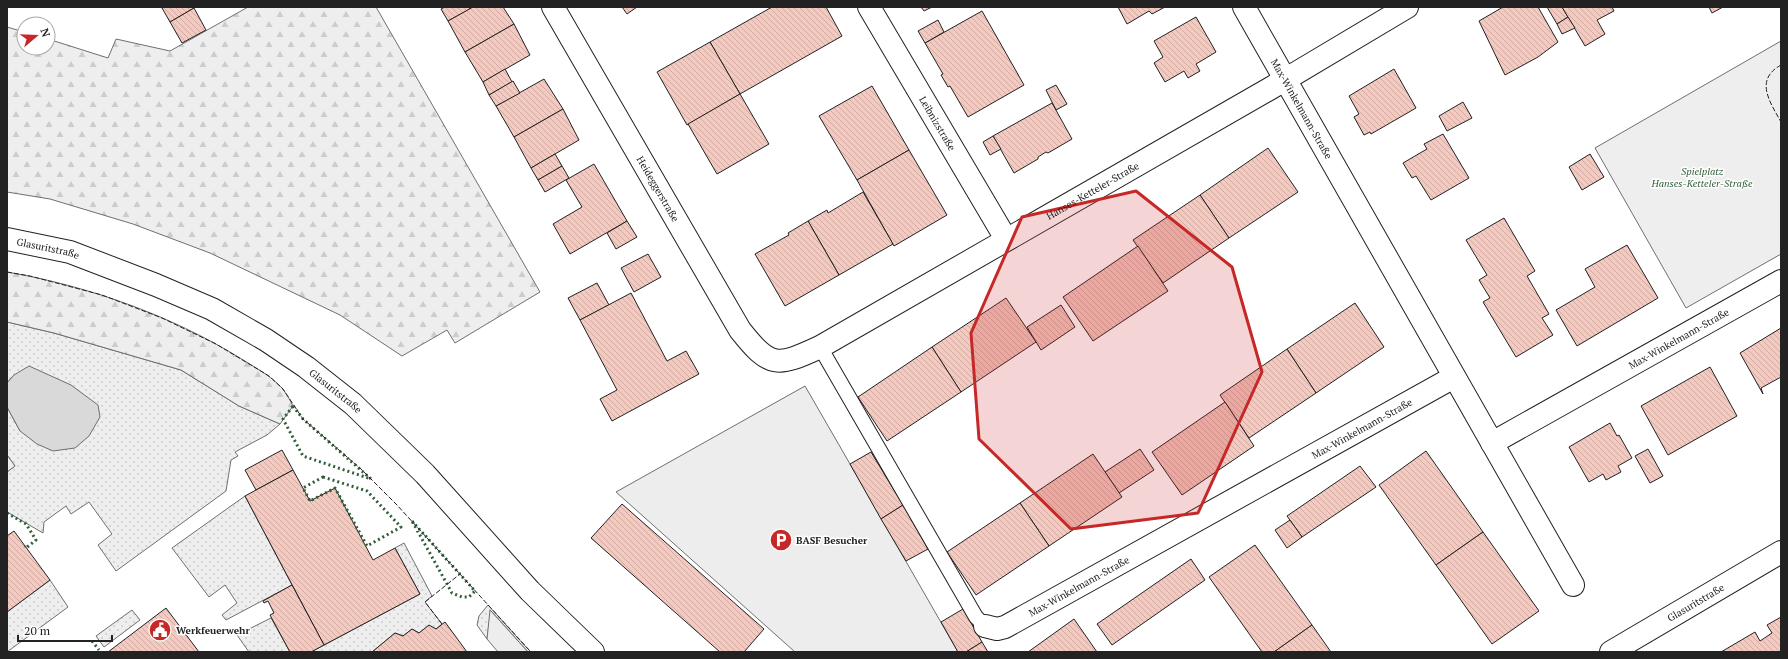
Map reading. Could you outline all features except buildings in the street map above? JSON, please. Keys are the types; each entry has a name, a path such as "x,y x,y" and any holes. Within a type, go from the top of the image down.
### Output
{"street":[{"name":"Heideggerstraße","path":"553,7 740,330 754,348 763,356 774,360"},
{"name":"Leibnizstraße","path":"869,7 1006,239"},
{"name":"Max-Winkelmann-Straße","path":"1244,7 1573,585"},
{"name":"Hanses-Ketteler-Straße","path":"774,360 786,361 820,347 1285,79 1406,7"},
{"name":"Glasuritstraße","path":"7,240 70,252 156,285 212,309 266,340 306,367 353,404 426,474 530,591 593,652"},
{"name":"Max-Winkelmann-Straße","path":"1492,442 1781,281"},
{"name":"Max-Winkelmann-Straße","path":"985,626 997,629 1005,627 1454,377"},
{"name":"Glasuritstraße","path":"1615,651 1781,552"}],"lane":[{"name":"Max-Winkelmann-Straße","path":"820,347 976,617 985,626"}],"highlighted area":[{"path":"1136,191 1232,267 1262,372 1198,513 1071,529 979,439 971,333 1022,217"}],"green space":[{"path":"248,7 376,7 540,292 455,343 447,330 402,356 340,315 210,253 133,224 50,199 7,192 7,27 16,30 16,56 56,56 56,42 108,58 116,39 170,51"},
{"name":"Spielplatz Hanses-Ketteler-Straße","path":"1781,41 1781,254 1686,308 1595,148"},
{"path":"7,272 68,285 98,294 128,304 185,328 240,358 267,375 282,388 293,406 280,424 239,406 181,370 54,333 7,322"},
{"path":"7,322 54,333 181,370 239,406 280,424 267,435 235,452 238,456 231,460 226,491 116,571 98,545 112,534 89,502 71,514 66,506 44,522 43,533 7,512 7,472 15,466 7,455 7,407 20,431 14,375 7,383"},
{"path":"7,455 15,466 7,472"},
{"path":"245,496 292,585 226,620 222,615 237,603 225,585 209,597 172,548"},
{"path":"404,543 432,596 425,602 442,624 436,629 429,626 419,633 412,629 403,636 395,633 372,652 311,652 420,594 395,548"},
{"path":"50,580 68,607 7,652 7,612"},
{"path":"488,605 531,652 528,652 491,611 487,639 477,625 479,616"},
{"path":"132,610 140,620 104,647 96,636"},
{"path":"271,618 290,652 249,652 237,635"}],"shaded area":[{"path":"29,366 71,385 98,405 100,417 89,436 75,448 53,451 37,444 20,431 7,407 7,383 14,375"},
{"name":"BASF Besucher","path":"805,386 958,652 795,652 616,492"},
{"path":"490,610 528,652 498,652 487,639"}],"hedge":[{"path":"293,406 303,419 371,479 303,456 283,419 293,406"},
{"path":"323,477 367,491 401,527 367,546 335,488 310,501 303,488 323,477"},
{"path":"7,513 26,524 36,540 26,548 25,546"},
{"path":"412,521 475,591 469,597 462,597 452,593 412,521"},
{"path":"92,641 99,650"}],"fence":[{"path":"1781,65 1768,77 1766,84 1769,99 1781,122"},
{"path":"7,272 30,276 102,295 162,318 216,344 269,376 283,389 303,419 361,469 397,505 531,652"},
{"path":"442,624 425,602 460,574"}],"place":[{"name":"BASF Besucher","path":"781,540"},
{"name":"Werkfeuerwehr","path":"160,630"}]}
